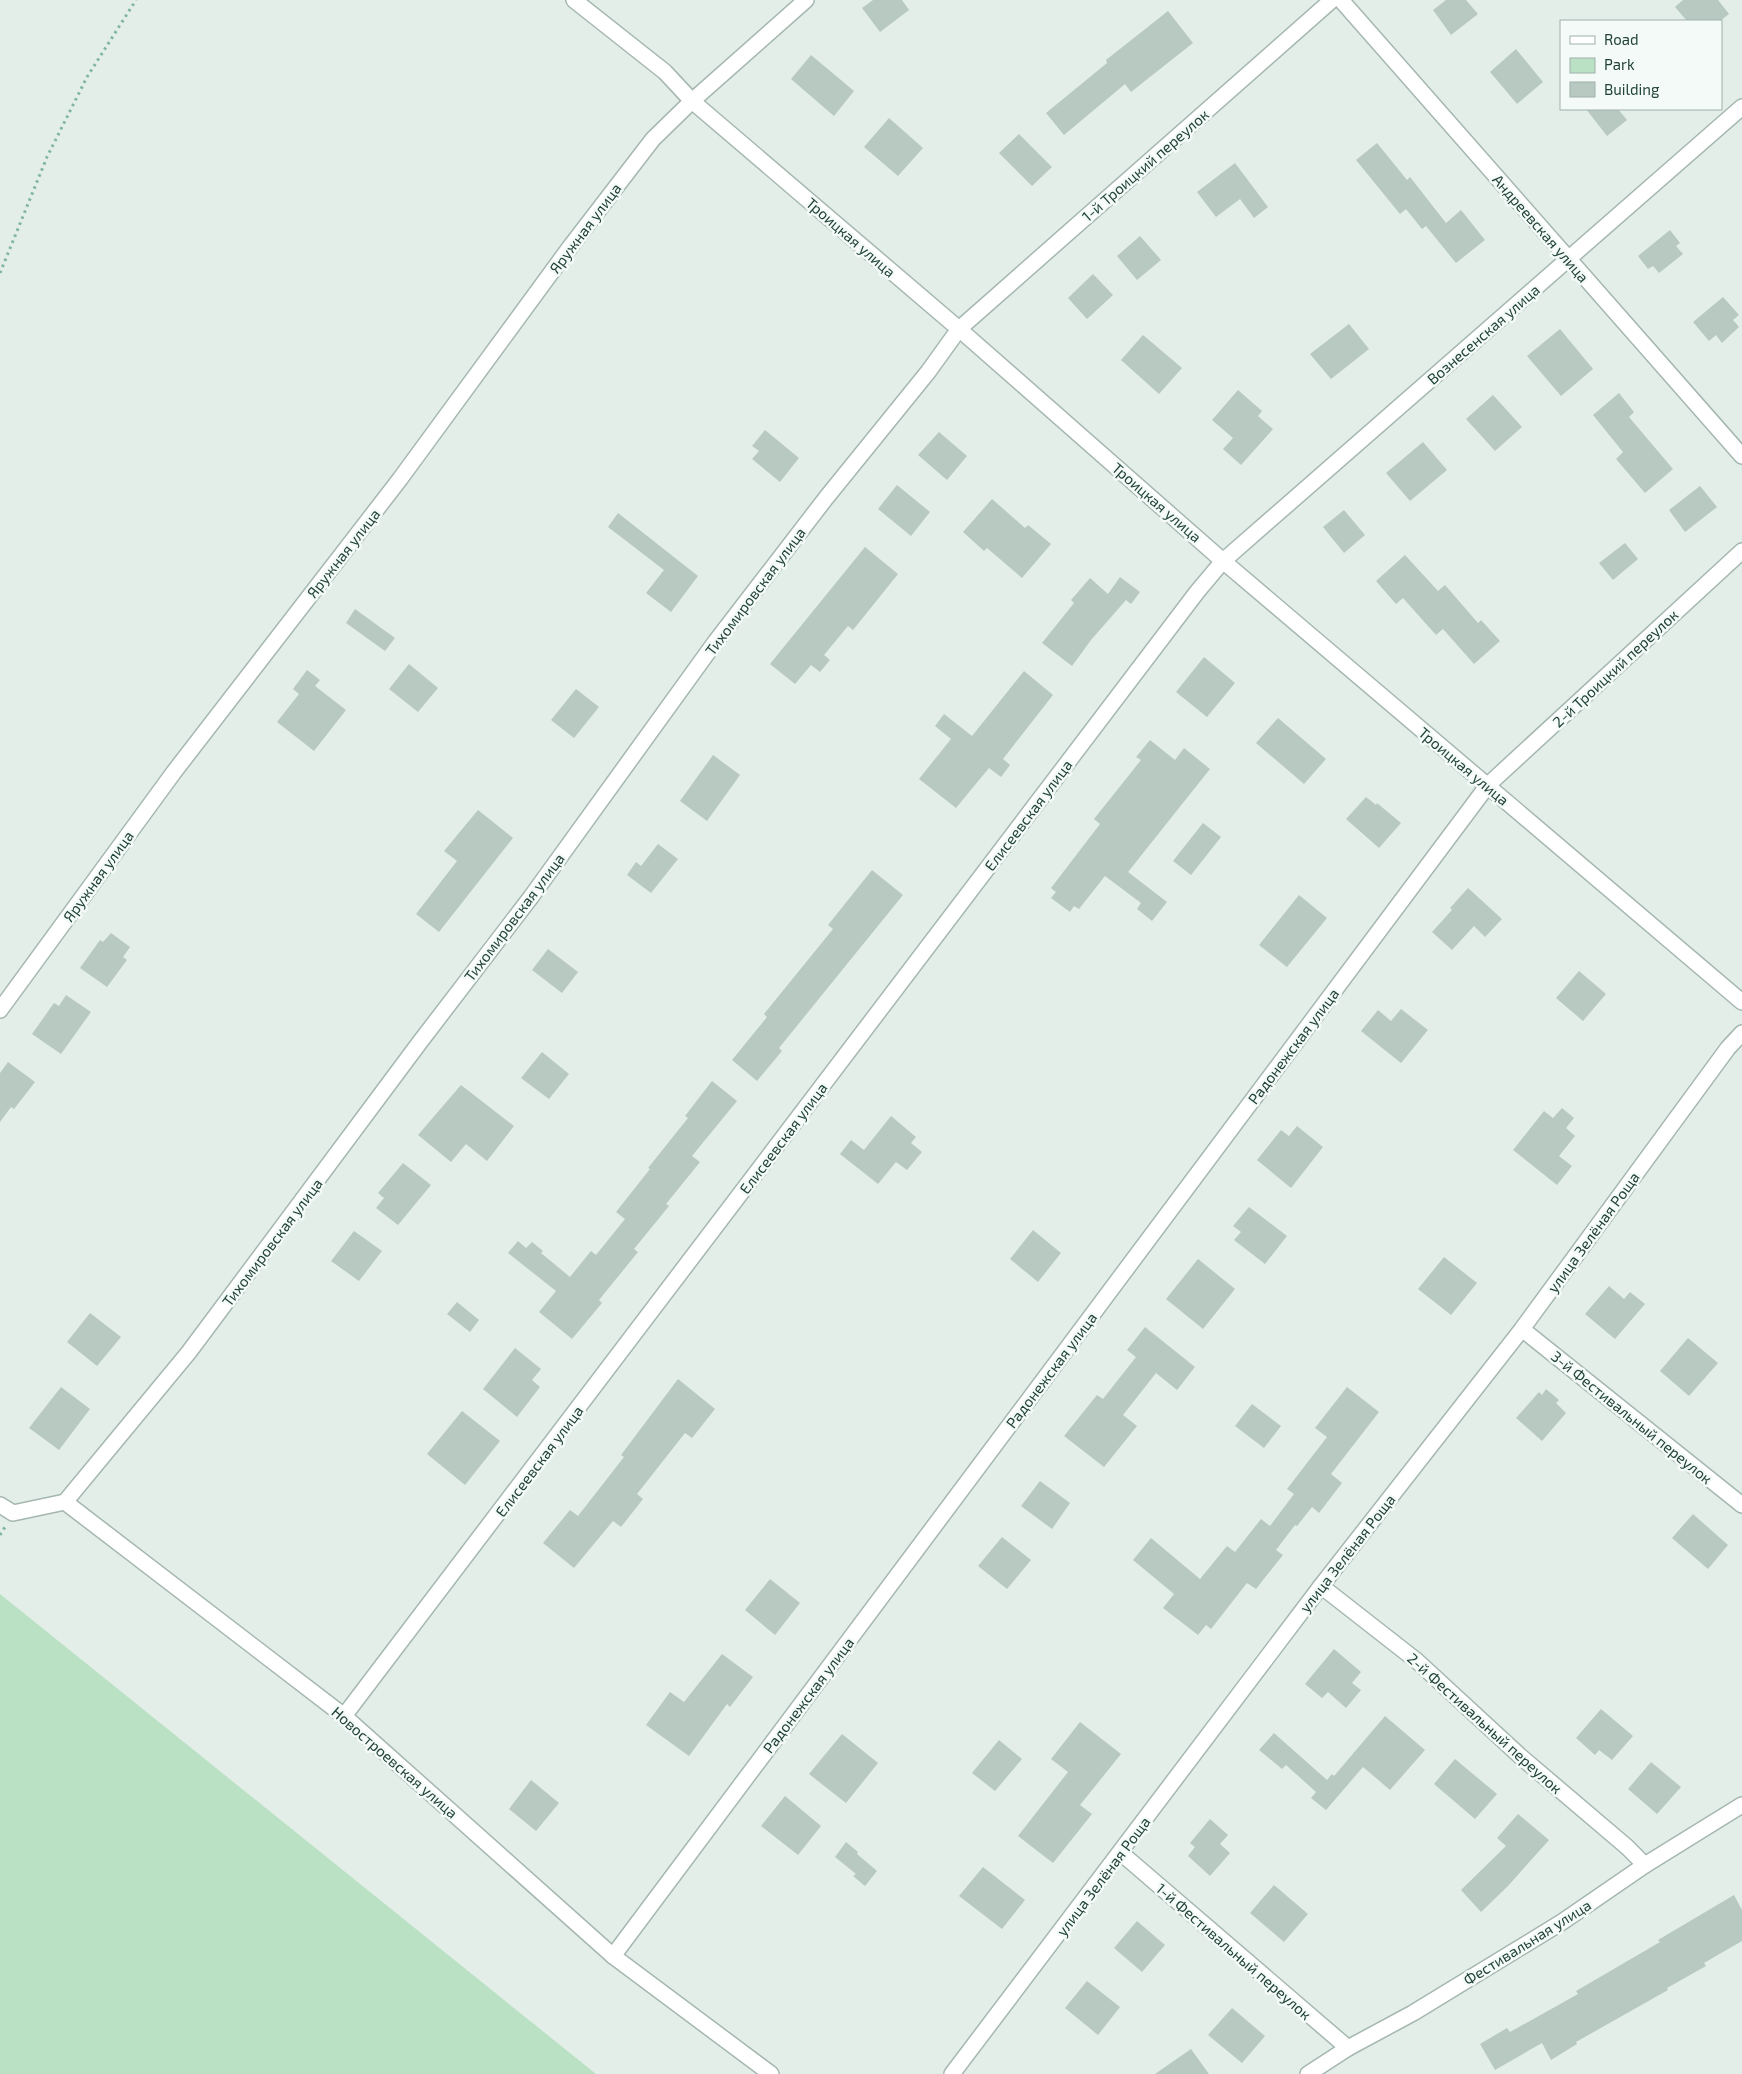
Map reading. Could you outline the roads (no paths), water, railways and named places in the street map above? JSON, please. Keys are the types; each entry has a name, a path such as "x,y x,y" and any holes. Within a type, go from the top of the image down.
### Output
{"street":[{"name":"Троицкая улица","path":"574,0 665,72 692,101 959,329 1223,560 1742,1002"},
{"name":"Яружная улица","path":"0,1010 174,772 400,479 576,239 653,139 692,101 806,0"},
{"name":"1-й Троицкий переулок","path":"959,329 1332,0"},
{"name":"Андреевская улица","path":"1341,0 1742,456"},
{"name":"Вознесенская улица","path":"1223,560 1742,107"},
{"name":"Тихомировская улица","path":"65,1502 190,1352 420,1042 531,897 716,641 826,498 928,372 959,329"},
{"name":"2-й Троицкий переулок","path":"1488,785 1742,551"},
{"name":"Елисеевская улица","path":"344,1716 1223,560"},
{"name":"Радонежская улица","path":"614,1956 1488,785"},
{"name":"улица Зелёная Роща","path":"952,2074 1121,1853 1321,1586 1522,1329 1728,1048 1742,1033"},
{"name":"3-й Фестивальный переулок","path":"1522,1329 1742,1505"},
{"path":"0,1505 13,1513 65,1502"},
{"name":"Новостроевская улица","path":"65,1502 344,1716 614,1956 771,2074"},
{"name":"2-й Фестивальный переулок","path":"1321,1586 1417,1660 1520,1756 1627,1847 1645,1865"},
{"name":"Фестивальная улица","path":"1308,2074 1348,2048 1413,2013 1562,1922 1645,1865 1742,1805"},
{"name":"1-й Фестивальный переулок","path":"1121,1853 1348,2048"}]}
